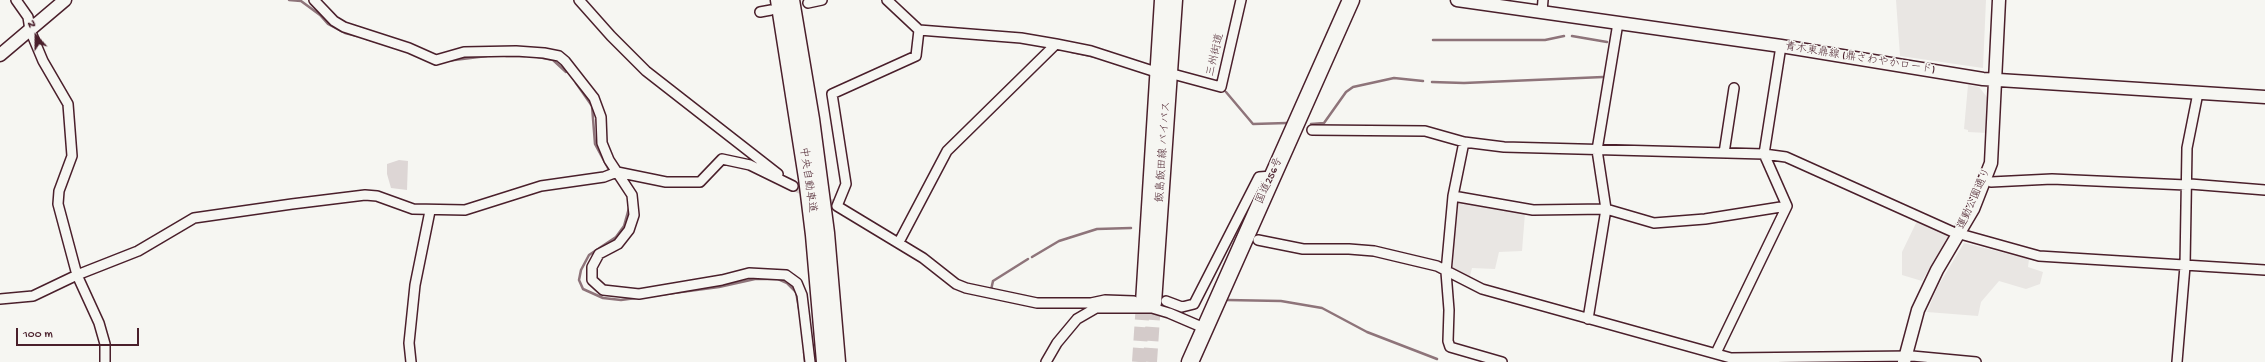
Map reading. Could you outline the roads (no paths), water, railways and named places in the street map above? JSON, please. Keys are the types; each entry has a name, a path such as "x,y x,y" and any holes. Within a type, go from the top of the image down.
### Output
{"highway":[{"name":"中央自動車道","path":"792,0 811,120 826,233 837,362"},
{"name":"国道256号","path":"1190,362 1351,0"},
{"name":"中央自動車道","path":"775,5 807,178 820,297 825,362"}],"main road":[{"path":"0,54 65,0"},
{"name":"飯島飯田線 バイパス","path":"1162,0 1164,73"},
{"name":"飯島飯田線 バイパス","path":"1149,302 1164,73 1175,0"},
{"name":"青木東鼎線 (鼎さわやかロード)","path":"1457,0 1542,6 1618,23 1781,46 1994,80 2265,97"},
{"name":"運動公園通り","path":"1904,359 1918,310 1937,270 1960,234 1973,209 1991,163 1999,0"}],"street":[{"path":"16,0 28,17 30,30 42,61 68,104 72,156 59,191 58,204 77,275 99,323 105,344 106,362"},
{"path":"314,0 334,21 344,27 409,48 436,60 464,52 516,51 544,53 558,56 565,61 594,98 601,117 602,143 609,160 632,195 634,215 625,237 618,244 599,254 595,260 591,273 592,280 603,290 639,294 749,273 786,275 797,283 802,295 810,362"},
{"path":"0,299 33,296 77,275 138,251 194,218 365,195 377,196 413,209 430,211 465,210 541,186 604,177 617,172 666,182 700,182 722,159 750,165 793,186 646,71 611,36 579,0"},
{"path":"808,3 822,0"},
{"path":"887,0 919,30 1021,38 1056,44 1091,51 1164,73"},
{"name":"三州街道","path":"1164,73 1221,87 1241,0"},
{"path":"760,12 775,5"},
{"path":"1588,319 1606,210 1597,150 1618,23"},
{"path":"919,30 916,56 832,94 846,184 837,206 924,258 956,284 966,288 1036,303 1091,303 1105,300 1149,302 1182,307 1194,304 1259,177 1272,176"},
{"path":"899,242 947,151 1056,44"},
{"path":"1716,353 1787,206 1764,154 1781,46"},
{"path":"1724,153 1734,88"},
{"path":"2177,362 2185,266 2187,148 2198,93"},
{"path":"1312,130 1425,131 1464,142 1504,147 1764,154 1786,157 1960,234 2039,256 2265,270"},
{"path":"1464,142 1453,196 1446,272 1450,347 1502,362"},
{"path":"1991,182 2052,178 2226,186 2265,190"},
{"path":"1453,196 1533,210 1606,210 1654,223 1705,219 1787,206"},
{"path":"411,362 409,343 415,284 430,211"},
{"path":"1258,240 1303,249 1349,249 1374,251 1437,266 1446,272 1482,289 1731,358 1904,359 1976,362"},
{"path":"1046,362 1057,343 1077,319 1096,308 1152,308 1204,328"}],"waterway":[{"path":"289,0 301,1 320,15 328,24 345,33 357,36"},
{"path":"1433,40 1545,40 1564,36"},
{"path":"1572,36 1607,42"},
{"path":"367,39 380,43"},
{"path":"1072,52 1100,58"},
{"path":"446,61 487,56"},
{"path":"506,56 525,56"},
{"path":"538,57 553,60 566,72"},
{"path":"1432,82 1464,83 1603,77"},
{"path":"1311,124 1324,123 1346,92 1353,87 1394,78 1423,81"},
{"path":"576,83 592,106 595,144 609,170"},
{"path":"1226,92 1253,124 1287,123"},
{"path":"629,208 624,226 616,237 589,255 581,270 579,280 583,289 603,298 621,300 719,287 755,279 778,279 787,283 796,292 800,314"},
{"path":"1032,257 1059,241 1097,229 1131,228"},
{"path":"991,290 993,281 1028,259"},
{"path":"1227,300 1281,301 1322,308 1367,332 1437,359"},
{"path":"804,352 805,362"}],"tunnel":[{"path":"793,186 837,206"},
{"path":"1139,362 1143,303"},
{"path":"1150,362 1154,303"}]}
